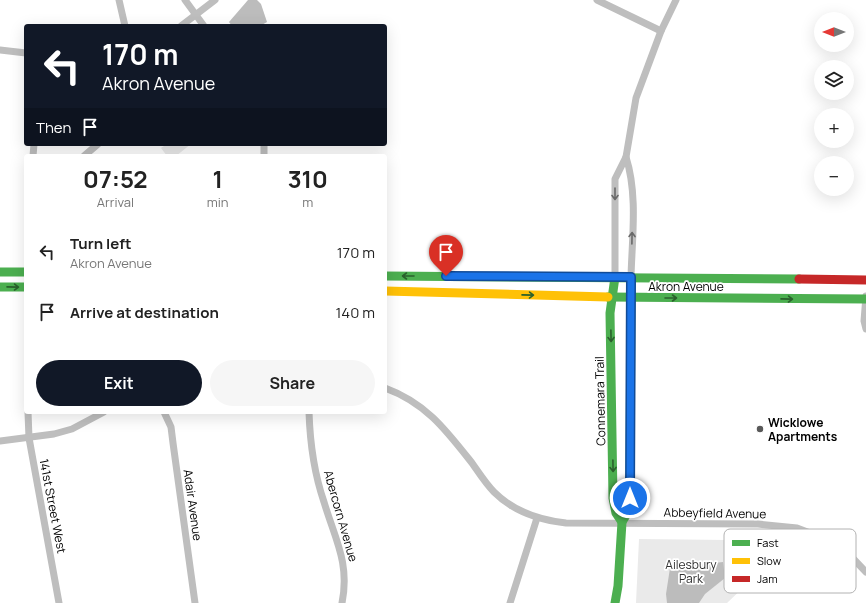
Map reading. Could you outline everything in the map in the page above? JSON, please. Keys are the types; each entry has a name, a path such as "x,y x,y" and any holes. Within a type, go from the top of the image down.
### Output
{"street":[{"path":"119,0 125,24"},
{"path":"185,0 202,24"},
{"path":"184,24 215,0"},
{"path":"597,0 661,31"},
{"path":"615,277 616,180 626,157 636,98 661,31 676,0"},
{"path":"0,50 24,53"},
{"path":"86,154 96,146"},
{"path":"626,157 631,173 631,277"},
{"path":"0,272 24,272"},
{"name":"Akron Avenue","path":"387,276 866,280"},
{"name":"Connemara Trail","path":"615,277 612,297 613,498 616,513 622,522"},
{"name":"Connemara Trail","path":"615,603 618,586 622,522 628,512 630,498 631,277"},
{"path":"0,287 24,287"},
{"name":"Akron Avenue","path":"387,291 632,298 865,298"},
{"path":"865,298 864,321 866,329"},
{"name":"Abbeyfield Avenue","path":"387,389 414,402 433,417 448,433 494,492 521,512 537,518 566,523 622,522 758,524 800,529"},
{"name":"141st Street West","path":"28,414 29,438 59,603"},
{"path":"0,441 29,438 72,430 100,414"},
{"name":"Adair Avenue","path":"165,414 170,427 173,443 195,603"},
{"name":"Abercorn Avenue","path":"309,414 310,438 318,483 344,559 345,578 342,603"},
{"path":"510,603 537,518"},
{"name":"Abbeyfield Avenue","path":"856,562 866,572"}],"green space":[{"path":"164,146 188,146 178,154 166,154 161,148"},
{"name":"Ailesbury Park","path":"639,539 724,540 724,593 738,593 727,603 636,603"}],"shaded area":[{"path":"248,0 257,0 261,4 267,22 264,24 230,24 229,22"},
{"path":"723,562 724,579 705,594 699,603 667,603 666,594 670,568"}],"traffic: fast":[{"path":"0,272 24,272"},
{"path":"387,276 799,279"},
{"path":"615,277 610,313 613,498 616,513 622,522"},
{"path":"615,603 618,586 622,522 628,512 630,498 631,277"},
{"path":"0,287 24,287"},
{"path":"608,297 866,299"}],"traffic: slow":[{"path":"387,291 608,297"}],"traffic: jam":[{"path":"799,279 866,280"}],"place":[{"name":"Wicklowe Apartments","path":"760,429"}],"route":[{"path":"446,276 631,277 630,498"}]}
